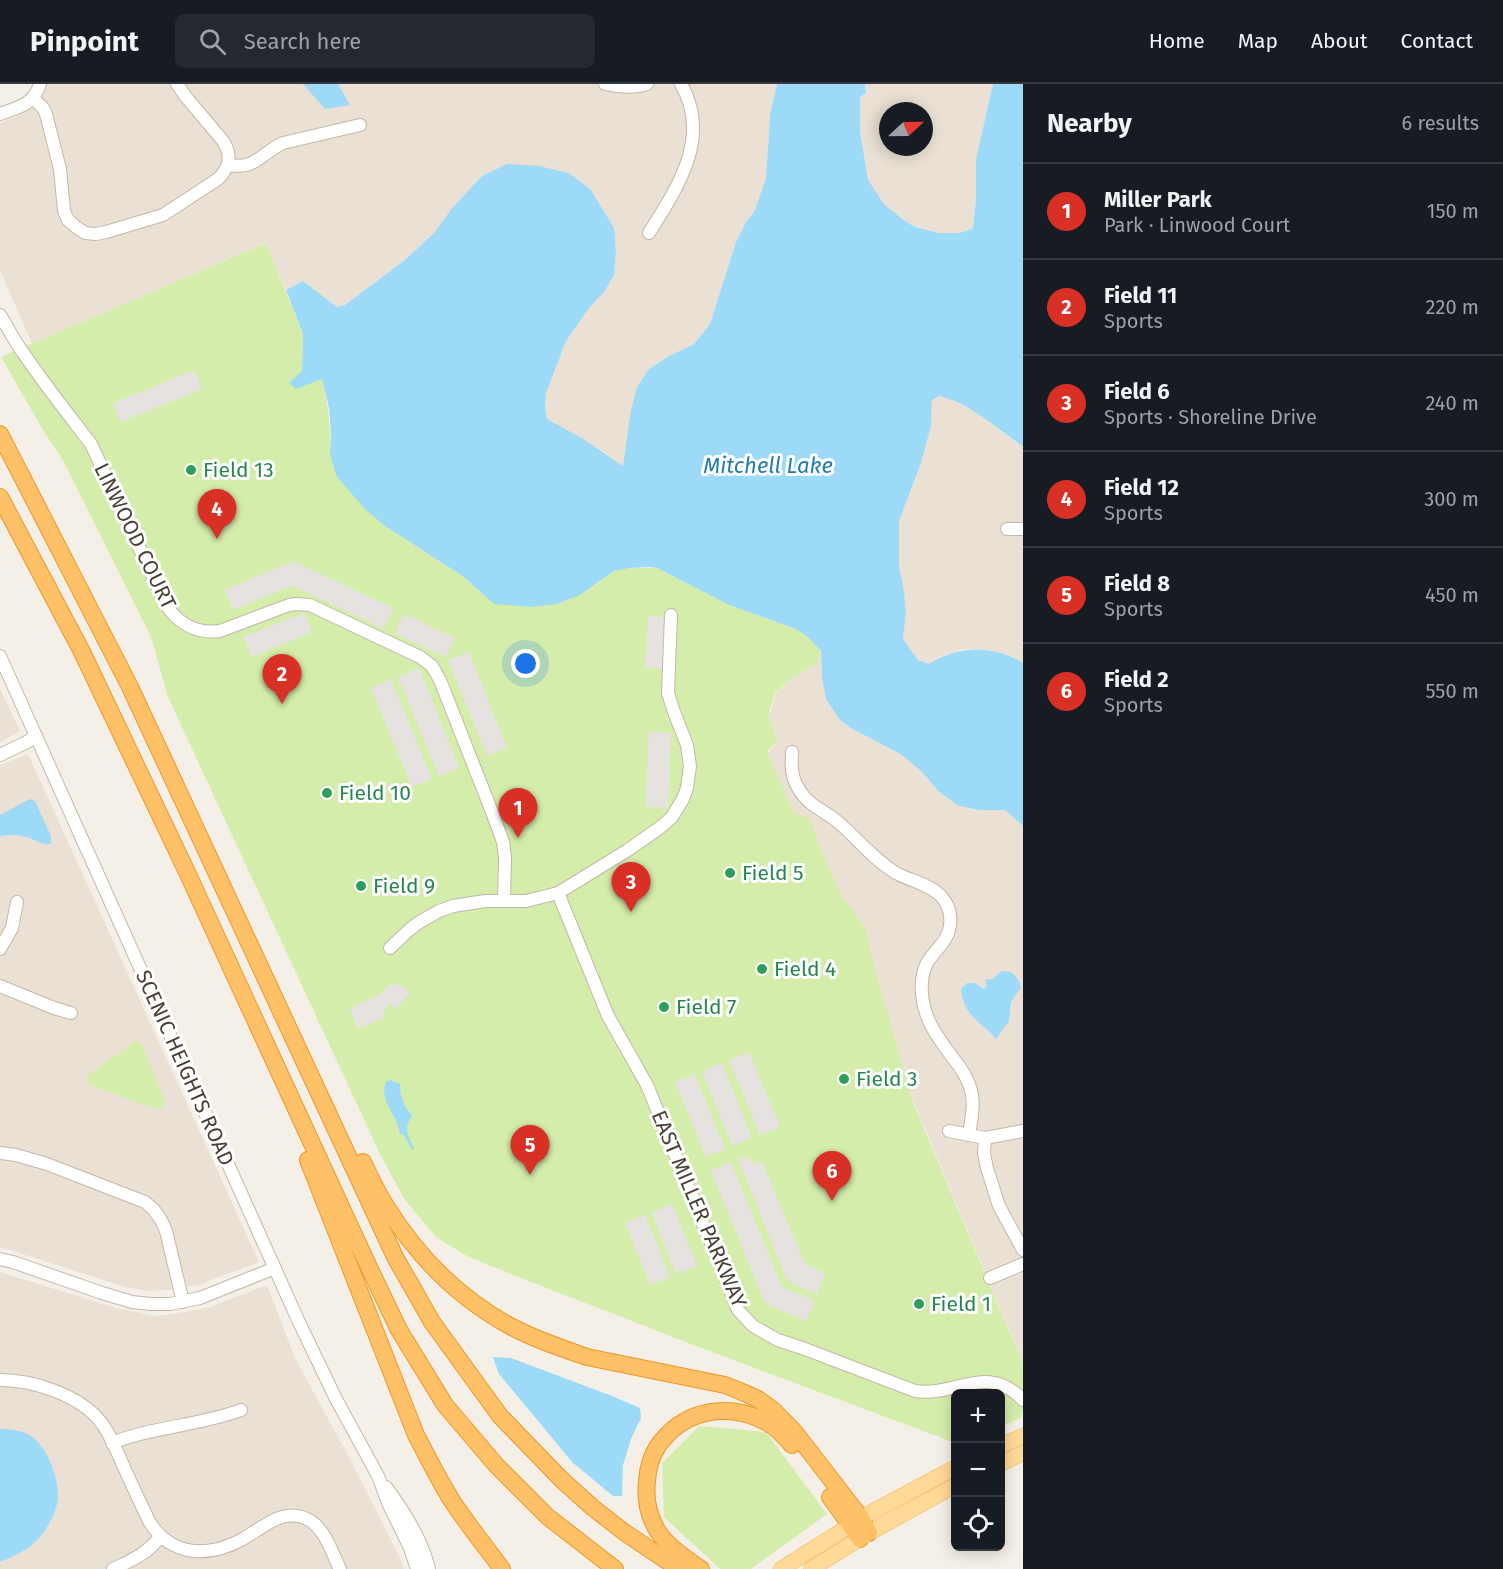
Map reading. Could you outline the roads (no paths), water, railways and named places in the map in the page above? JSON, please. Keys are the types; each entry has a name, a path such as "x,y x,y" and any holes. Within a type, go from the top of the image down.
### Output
{"highway":[{"path":"0,434 130,687 395,1257 432,1322 500,1416 562,1480 592,1508 679,1569"},
{"path":"0,497 81,650 186,870 399,1330 445,1405 496,1465 548,1517 615,1569"},
{"path":"0,511 81,650"},
{"path":"260,964 287,1008 338,1115 385,1205 426,1260 461,1293 511,1326 564,1349 587,1357 725,1385 758,1399 793,1430 860,1529"},
{"path":"236,978 416,1435 452,1501 502,1569"},
{"path":"701,1569 660,1535 649,1513 646,1489 649,1466 658,1445 673,1429 691,1417 711,1411 730,1410 748,1413 770,1424 790,1443 860,1529"}],"main road":[{"path":"1005,1444 1023,1436"},
{"path":"1005,1462 1023,1454"},
{"path":"812,1569 860,1529 951,1470"},
{"path":"781,1569 860,1529 951,1487"}],"street":[{"path":"0,114 20,108 33,98 40,84"},
{"path":"33,98 46,114 60,169 64,211 76,228 85,233 96,234 163,215 218,179 229,165 228,148 177,84"},
{"path":"605,84 629,87 647,84"},
{"path":"649,233 675,192 689,156 693,137 691,106 681,84"},
{"path":"229,165 246,166 258,161 273,148 284,143 360,125"},
{"name":"LINWOOD COURT","path":"0,315 58,403 91,444 165,603 180,622 196,630 213,632 289,605 310,605 420,657 432,666 472,760 502,842 506,857 504,901"},
{"path":"1007,529 1023,529"},
{"path":"390,948 409,930 439,911 467,903 526,901 558,893 618,856 672,817 683,799 689,778 689,756 684,735 668,693 671,615"},
{"name":"SCENIC HEIGHTS ROAD","path":"0,656 298,1320 326,1379 378,1476 417,1569"},
{"path":"0,755 36,736"},
{"path":"792,752 793,778 807,801 840,823 883,864 896,873 930,888 946,903 950,913 948,934 927,962 921,984 922,1000 930,1026 963,1072 971,1090 972,1109 969,1135"},
{"name":"EAST MILLER PARKWAY","path":"558,893 608,1016 647,1085 738,1310 753,1326 778,1340 915,1391 932,1392 971,1383 990,1382 1006,1387 1023,1400"},
{"path":"0,950 12,928 17,902"},
{"path":"0,986 71,1013"},
{"path":"949,1131 985,1138 1012,1135 1023,1131"},
{"path":"985,1138 984,1153 999,1206 1023,1250"},
{"path":"0,1153 47,1164 145,1202 154,1210 166,1231 183,1302"},
{"path":"0,1259 132,1302 151,1304 183,1302 210,1295 275,1268"},
{"path":"990,1278 1023,1264"},
{"path":"0,1380 40,1385 78,1403 94,1414 106,1429 149,1521 160,1537 175,1547 186,1550 212,1550 239,1541 279,1517 301,1517 311,1521 319,1528 340,1569"},
{"path":"112,1443 138,1433 220,1418 241,1410"},
{"name":"SCENIC HEIGHTS ROAD","path":"378,1476 397,1502 422,1546 429,1569"},
{"path":"113,1569 142,1556 160,1537"}],"water":[{"path":"303,84 338,84 350,105 325,109"},
{"name":"Mitchell Lake","path":"777,84 865,84 866,93 860,97 860,131 868,180 884,204 915,227 939,233 959,233 973,229 976,159 993,84 1023,84 1023,446 962,404 939,396 932,400 931,426 921,463 899,521 899,566 906,613 903,639 918,660 929,664 952,653 988,650 1023,663 1023,826 1005,810 979,810 957,805 938,791 923,773 902,755 849,727 839,719 826,699 822,678 821,651 809,638 796,629 729,605 657,568 630,568 614,571 580,595 557,604 532,607 494,604 464,577 385,526 366,510 337,477 330,455 329,408 322,379 296,389 289,383 302,371 303,334 286,290 303,281 337,307 345,305 405,260 435,232 452,208 482,176 507,164 539,166 569,173 591,190 614,228 616,252 614,275 604,292 589,308 566,341 546,393 547,419 585,440 623,466 631,410 637,387 649,369 694,344 710,324 736,242 755,210 766,178 770,115"},
{"path":"30,799 35,801 51,836 51,844 19,835 0,836 0,815"},
{"path":"1002,971 1014,975 1021,987 1011,1002 1009,1021 996,1039 969,1012 965,1006 961,989 967,983 975,983 984,989 987,986 985,980 992,979"},
{"path":"390,1080 400,1084 403,1101 412,1116 407,1128 414,1148 412,1150 404,1135 400,1134 385,1097 384,1087"},
{"path":"493,1357 511,1358 640,1408 641,1418 631,1439 623,1465 622,1496 613,1496 572,1462 499,1374"},
{"path":"0,1429 28,1434 35,1439 52,1465 58,1495 54,1514 40,1537 15,1556 0,1562"}],"place":[{"name":"Field 13","path":"191,470"},
{"name":"Field 12","path":"217,539"},
{"name":"Field 11","path":"282,704"},
{"name":"Field 10","path":"327,793"},
{"name":"Miller Park","path":"518,838"},
{"name":"Field 5","path":"730,873"},
{"name":"Field 9","path":"361,886"},
{"name":"Field 6","path":"631,912"},
{"name":"Field 4","path":"762,969"},
{"name":"Field 7","path":"664,1007"},
{"name":"Field 3","path":"844,1079"},
{"name":"Field 8","path":"530,1175"},
{"name":"Field 2","path":"832,1201"},
{"name":"Field 1","path":"919,1304"}]}
